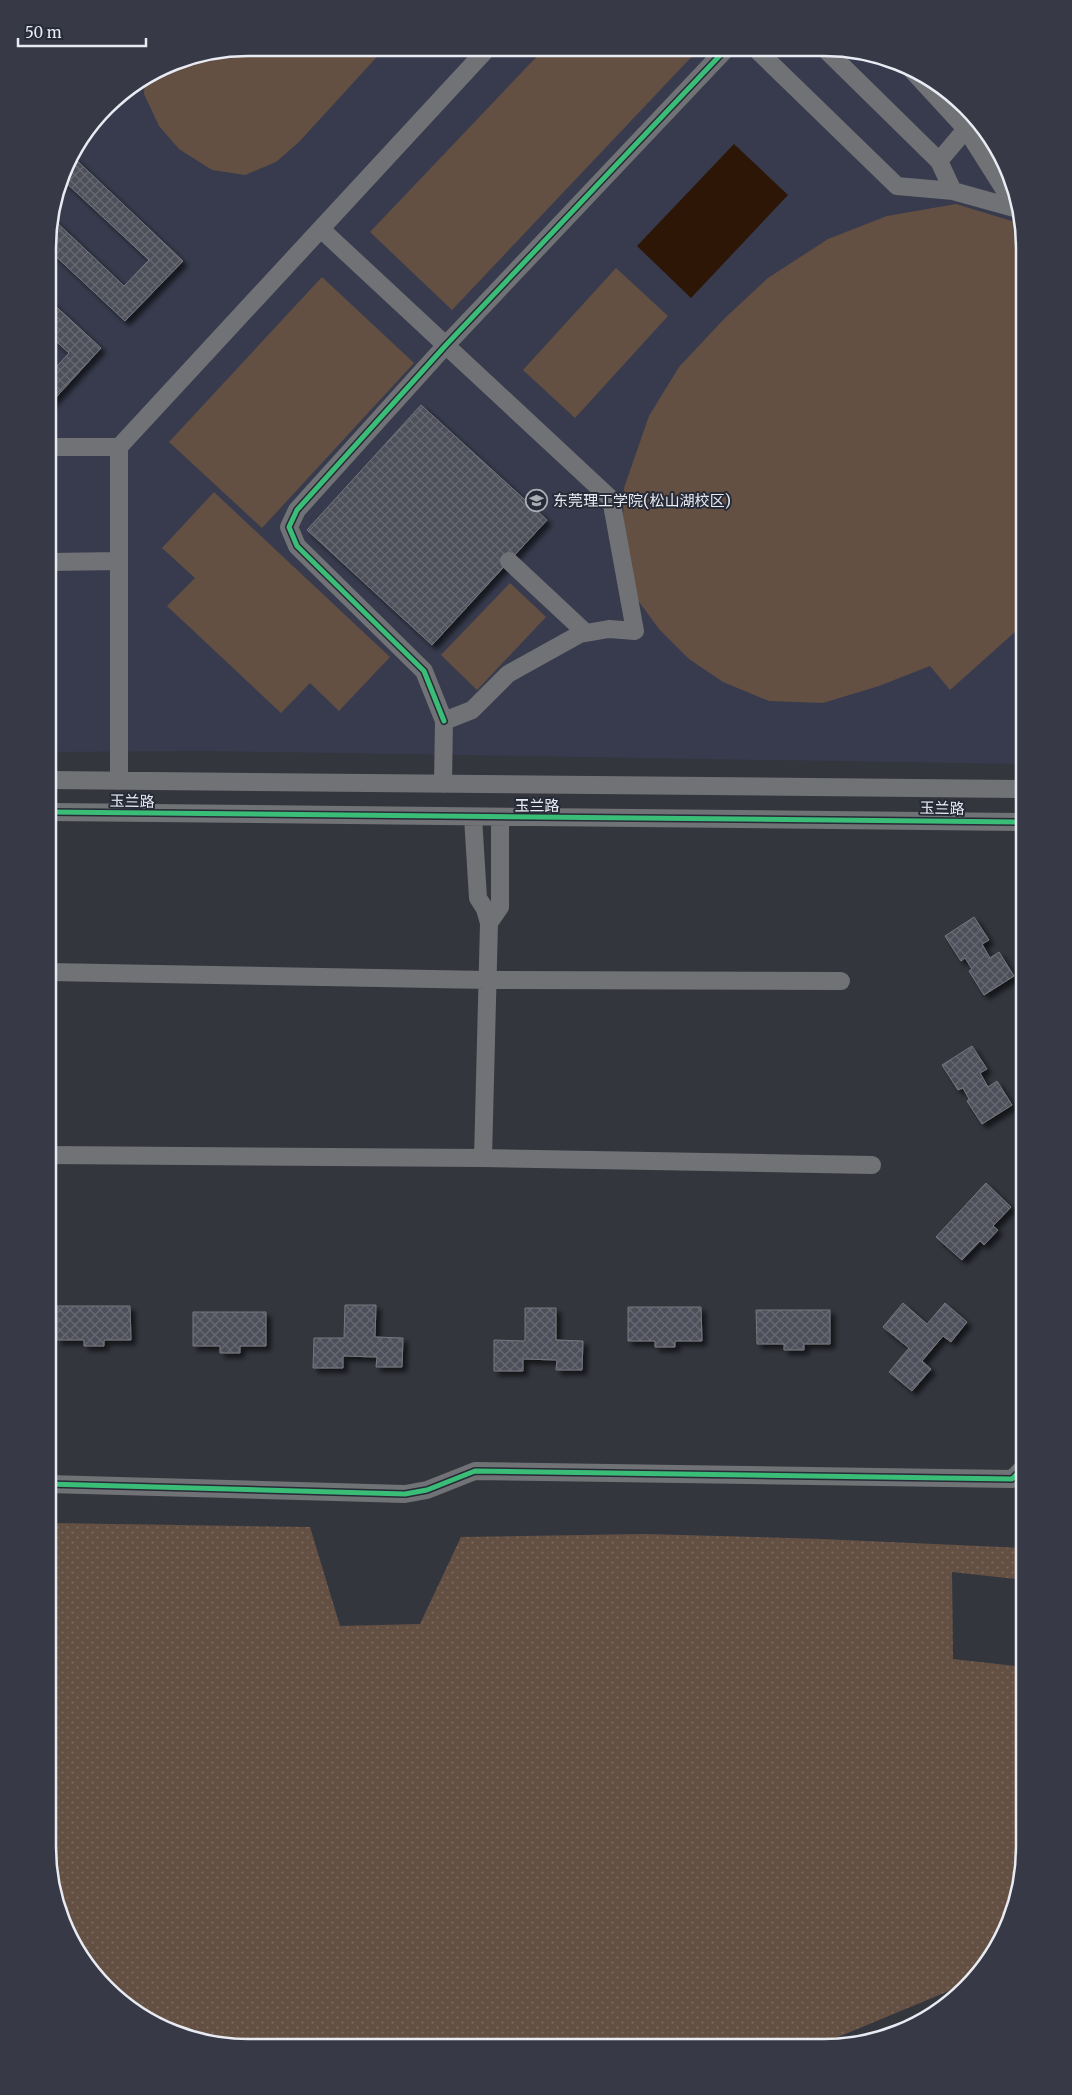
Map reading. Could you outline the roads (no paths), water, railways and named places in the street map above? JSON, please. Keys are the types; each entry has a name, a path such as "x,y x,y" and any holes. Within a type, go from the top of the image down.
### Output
{"street":[{"path":"119,781 119,446 322,230 481,56"},
{"path":"443,784 444,721 424,671 297,546 289,527 297,510 446,345 719,56"},
{"path":"763,56 897,186 953,191 1011,207"},
{"path":"833,57 939,161 953,191"},
{"path":"928,87 966,129 1008,195"},
{"path":"963,115 966,129"},
{"path":"939,161 966,129"},
{"path":"322,230 611,499 635,631 609,629 580,634 508,674 472,710 444,721"},
{"path":"56,447 119,446"},
{"path":"56,562 119,561"},
{"path":"510,561 586,633"},
{"name":"玉兰路","path":"56,780 1016,789"},
{"name":"玉兰路","path":"56,812 1016,822"},
{"path":"473,817 478,898 485,909 489,923 483,1158"},
{"path":"489,923 500,907 500,817"},
{"path":"56,972 487,980 841,981"},
{"path":"56,1155 483,1158 872,1166"},
{"path":"56,1484 405,1494 427,1490 475,1471 1012,1479 1016,1475"}],"place":[{"name":"东莞理工学院(松山湖校区)","path":"537,500"}]}
